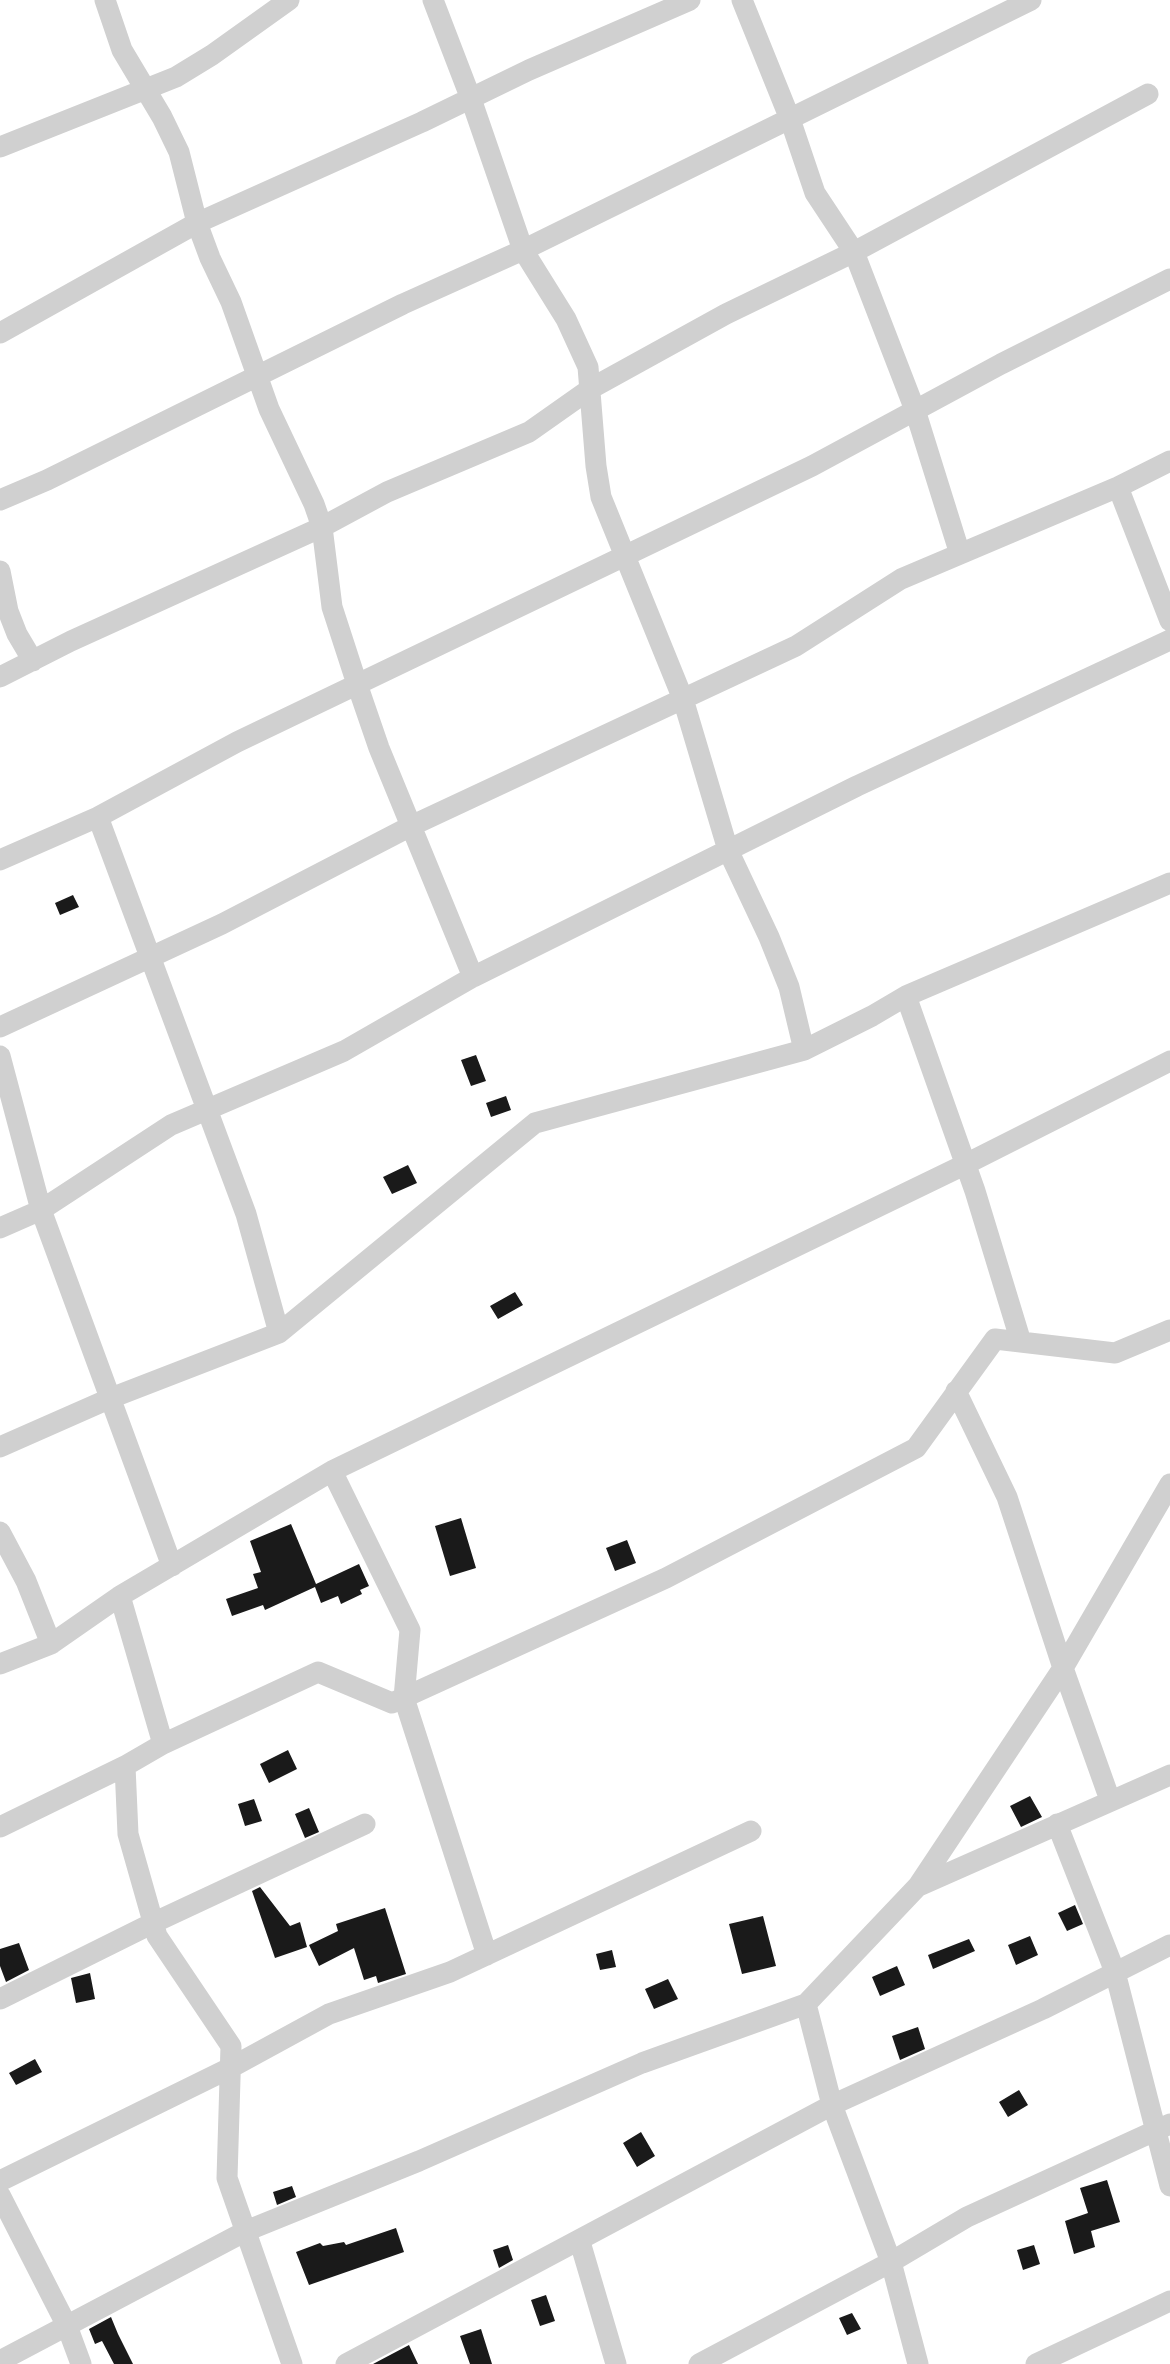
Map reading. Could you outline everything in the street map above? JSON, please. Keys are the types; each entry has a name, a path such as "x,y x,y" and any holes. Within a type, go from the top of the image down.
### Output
{"street":[{"path":"105,0 122,50 162,117 179,152 197,223 231,302 256,375 314,504 322,527 332,607 357,684 411,826 473,977"},
{"path":"0,147 176,77 212,55 289,0"},
{"path":"433,0 471,99 523,250 580,345 588,367 596,466 601,497 683,699 728,850 770,937 789,987 804,1050"},
{"path":"0,333 197,223 471,99 528,70 690,0"},
{"path":"742,0 790,119 815,193 854,252 915,410 960,554"},
{"path":"0,500 47,480 403,304 523,250 642,189 1031,0"},
{"path":"0,677 322,527 387,492 529,432 590,389 726,314 854,252 1148,94"},
{"path":"0,860 98,817 237,741 812,466 915,410 1170,279"},
{"path":"0,1027 222,924 411,826 807,640 901,579 1118,487 1170,461"},
{"path":"1118,487 1170,621"},
{"path":"0,571 8,611 17,634 33,661"},
{"path":"0,1228 41,1210 171,1125 344,1051 473,977 728,850 857,786 1170,640"},
{"path":"98,817 246,1214 279,1333"},
{"path":"0,1447 111,1398 279,1333 535,1123 804,1050 906,996 1170,883"},
{"path":"906,996 966,1164 1021,1342"},
{"path":"0,1056 41,1210 172,1566"},
{"path":"0,1664 51,1644 120,1596 332,1471 966,1164 1170,1061"},
{"path":"0,1827 125,1766 164,1744 318,1672 392,1703 666,1578 916,1448 995,1339 1115,1353 1170,1330"},
{"path":"956,1391 1007,1497 1063,1668 1110,1800"},
{"path":"332,1471 410,1630 404,1698 487,1954"},
{"path":"0,2361 246,2231 419,2161 642,2063 806,2004 918,1886 1063,1668 1170,1484"},
{"path":"0,1532 26,1581 51,1644"},
{"path":"120,1596 164,1744"},
{"path":"125,1766 128,1834 157,1936 231,2046 227,2178 292,2364"},
{"path":"918,1886 1170,1775"},
{"path":"0,1999 153,1923 365,1824"},
{"path":"1058,1824 1115,1972 1163,2127 1170,2186"},
{"path":"0,2181 230,2068 329,2014 450,1972 751,1830"},
{"path":"346,2364 580,2242 832,2105 1043,2009 1170,1945"},
{"path":"806,2004 832,2105 891,2262 918,2364"},
{"path":"699,2364 891,2262 967,2217 1163,2127"},
{"path":"0,2195 67,2326 81,2364"},
{"path":"580,2242 616,2364"},
{"path":"1036,2364 1170,2301"}],"building":[{"path":"73,895 79,907 60,915 55,903"},
{"path":"476,1055 486,1081 471,1086 461,1060"},
{"path":"506,1096 511,1110 491,1117 486,1103"},
{"path":"408,1165 417,1183 392,1194 383,1177"},
{"path":"515,1292 523,1305 498,1319 490,1306"},
{"path":"461,1518 476,1568 450,1576 435,1526"},
{"path":"291,1524 316,1584 359,1564 369,1586 360,1590 362,1594 341,1604 338,1596 321,1603 315,1587 265,1610 263,1605 232,1616 226,1599 258,1588 253,1574 261,1572 250,1541"},
{"path":"627,1540 636,1563 615,1571 606,1548"},
{"path":"288,1750 297,1769 269,1783 260,1764"},
{"path":"1030,1796 1042,1817 1021,1827 1010,1806"},
{"path":"254,1799 262,1821 245,1826 238,1804"},
{"path":"309,1808 319,1832 305,1838 295,1814"},
{"path":"260,1887 290,1926 300,1922 307,1947 275,1958 252,1891"},
{"path":"1075,1905 1083,1924 1067,1931 1058,1913"},
{"path":"385,1908 406,1974 378,1983 376,1976 364,1980 354,1948 319,1966 309,1945 338,1931 336,1924"},
{"path":"763,1916 776,1966 742,1974 729,1924"},
{"path":"1030,1936 1038,1955 1016,1965 1008,1945"},
{"path":"969,1939 975,1951 933,1969 928,1955"},
{"path":"19,1943 29,1970 6,1982 0,1966 0,1949"},
{"path":"612,1950 616,1967 600,1970 596,1954"},
{"path":"897,1966 905,1985 880,1996 872,1977"},
{"path":"90,1973 95,1999 76,2003 71,1978"},
{"path":"668,1979 678,1999 654,2009 645,1989"},
{"path":"918,2027 925,2049 900,2060 892,2036"},
{"path":"35,2059 42,2072 16,2085 9,2073"},
{"path":"1019,2090 1028,2105 1008,2117 999,2102"},
{"path":"641,2132 655,2156 637,2167 623,2143"},
{"path":"1107,2180 1120,2222 1091,2231 1095,2247 1074,2254 1065,2221 1088,2213 1080,2188"},
{"path":"292,2186 296,2197 277,2205 273,2192"},
{"path":"396,2228 404,2252 309,2285 296,2252 320,2243 323,2246 344,2242 346,2245"},
{"path":"508,2245 513,2260 499,2268 493,2250"},
{"path":"1034,2245 1040,2264 1023,2270 1017,2250"},
{"path":"546,2295 555,2321 540,2326 531,2300"},
{"path":"852,2313 861,2329 847,2335 839,2318"},
{"path":"111,2317 133,2364 114,2364 102,2341 95,2344 89,2329"},
{"path":"481,2329 492,2364 470,2364 460,2336"},
{"path":"409,2345 418,2364 373,2364"}]}
